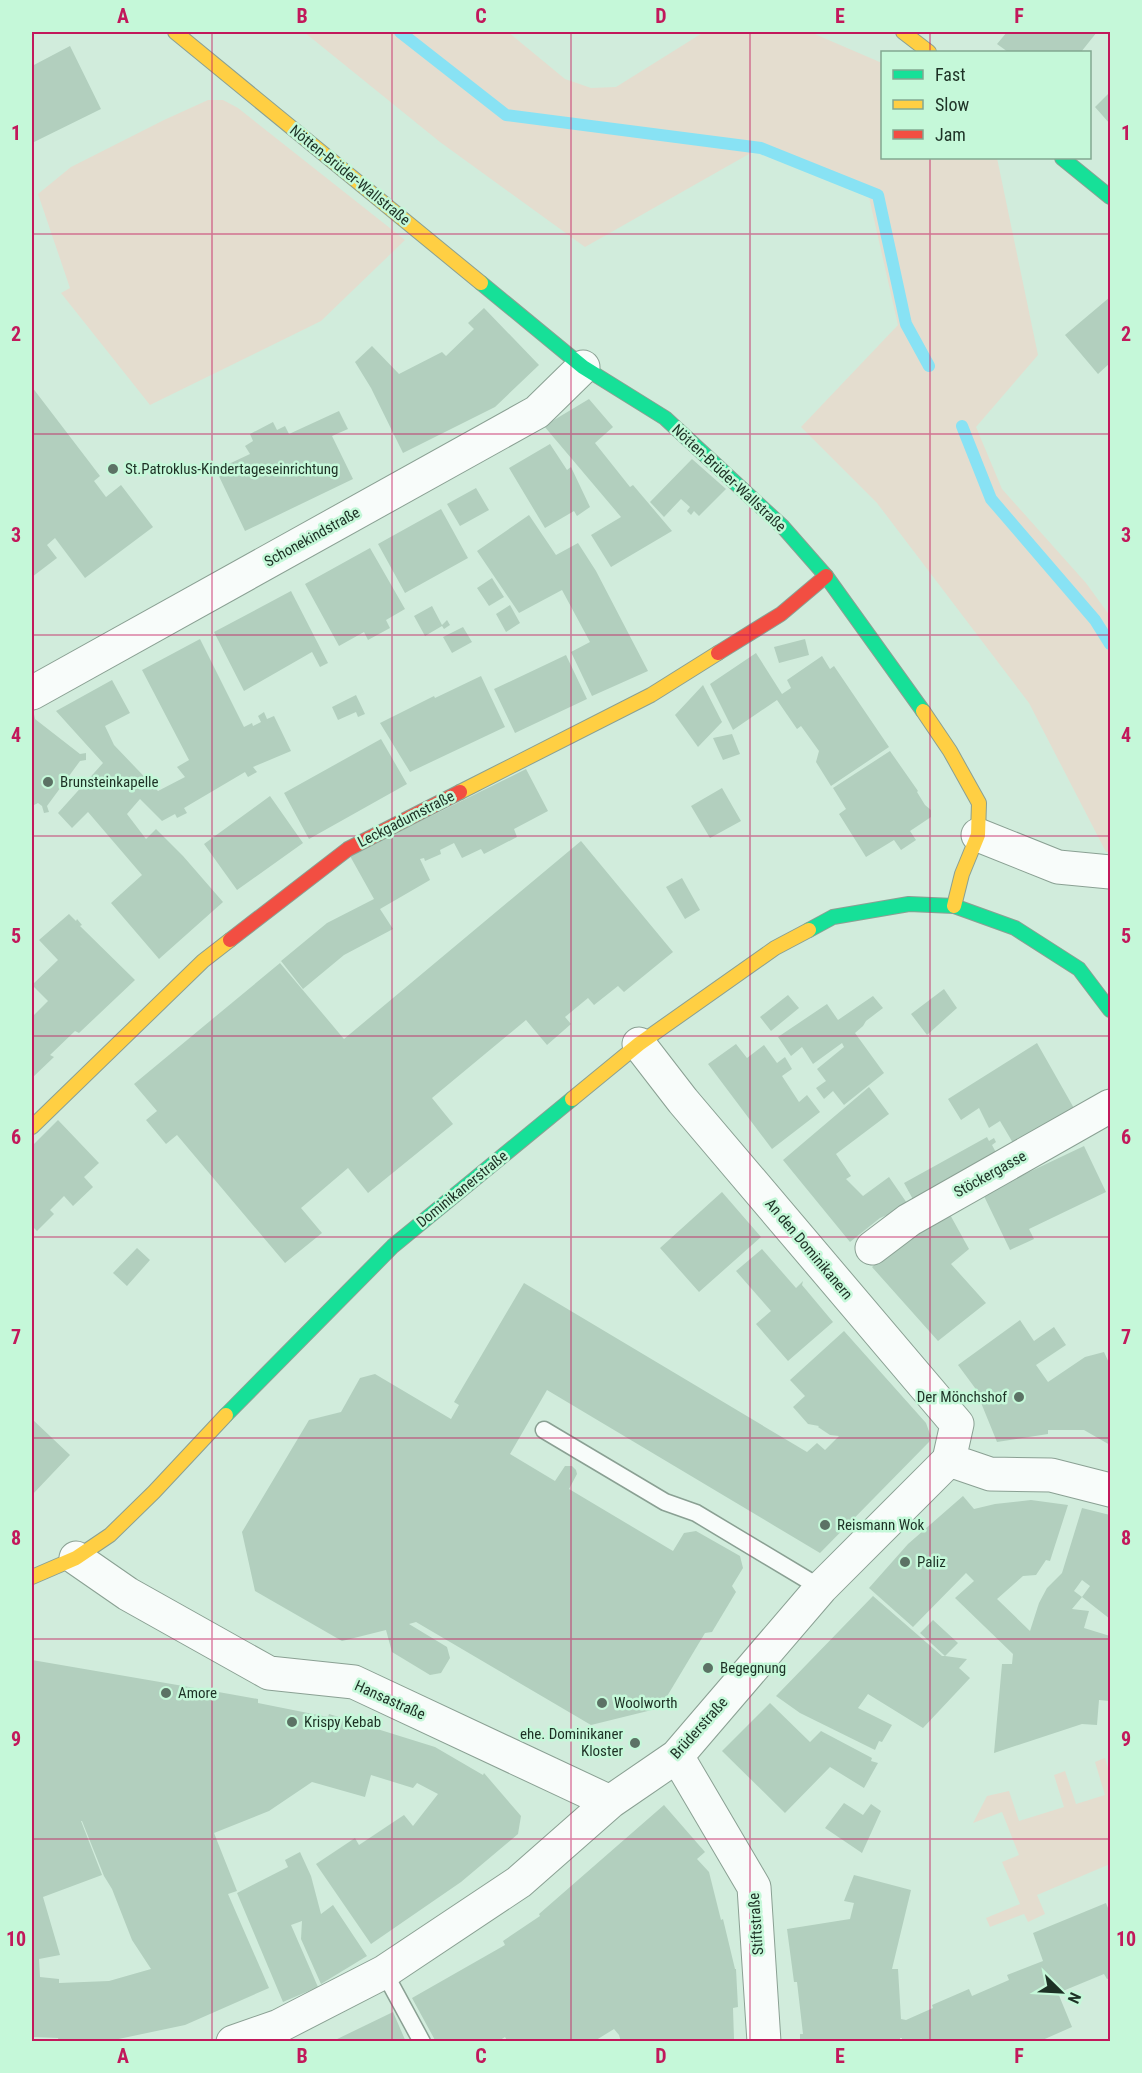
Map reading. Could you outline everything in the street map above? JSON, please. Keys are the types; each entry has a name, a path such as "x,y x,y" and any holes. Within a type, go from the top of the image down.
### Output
{"street":[{"name":"Nötten-Brüder-Wallstraße","path":"175,32 583,367 665,418 783,527 826,576 893,667 950,751 979,802 978,835 962,874 954,906"},
{"path":"903,32 928,51"},
{"path":"1063,159 1110,197"},
{"name":"Schonekindstraße","path":"32,693 537,412 583,367"},
{"name":"Leckgadumstraße","path":"32,1126 203,961 348,849 651,695 781,614 826,576"},
{"path":"978,835 1058,867 1110,872"},
{"name":"Dominikanerstraße","path":"32,1577 76,1558 110,1535 393,1246 639,1044 775,948 833,917 909,904 954,906"},
{"path":"954,906 1015,928 1079,969 1110,1010"},
{"name":"An den Dominikanern","path":"639,1044 691,1111 957,1424 949,1460"},
{"name":"Stöckergasse","path":"872,1248 909,1220 1110,1106"},
{"path":"949,1460 990,1474 1052,1476 1110,1490"},
{"name":"Brüderstraße","path":"232,2042 279,2026 384,1972 519,1882 610,1802 677,1756 821,1588 949,1460"},
{"name":"Hansastraße","path":"76,1558 128,1594 269,1673 354,1682 610,1802"},
{"name":"Stiftstraße","path":"677,1756 754,1887 764,2042"}],"lane":[{"path":"544,1430 665,1502 696,1513 821,1588"},
{"path":"384,1972 422,2042"}],"shaded area":[{"path":"304,32 508,32 565,79 591,88 616,87 704,32 810,32 881,63 881,159 997,159 1038,355 976,427 1002,489 1086,583 1110,616 1110,852 1106,852 1029,703 877,503 801,427 898,325 869,197 756,150 585,247 440,142"},
{"path":"208,100 223,100 238,108 405,240 321,321 150,405 61,293 70,288 38,194 71,167"},
{"path":"1105,1758 1110,1775 1110,1864 1037,1895 1045,1914 1028,1922 1024,1914 990,1927 986,1918 1020,1904 1002,1862 1019,1855 1002,1812 973,1823 987,1796 1009,1791 1019,1821 1064,1807 1054,1775 1065,1771 1076,1804 1105,1795 1095,1762"}],"building":[{"path":"1007,32 1097,32 1082,51 1007,51 997,44"},
{"path":"70,46 101,109 32,143 32,66"},
{"path":"1110,92 1110,124 1095,107"},
{"path":"1110,297 1110,363 1098,374 1065,335"},
{"path":"484,308 539,365 495,407 403,453 371,388 355,362 372,346 399,374 442,352 446,356 474,329 468,323"},
{"path":"32,387 100,476 94,481 106,497 121,485 153,527 85,578 55,538 47,545 57,558 32,577"},
{"path":"589,399 613,427 595,443 630,487 633,485 672,531 611,567 591,535 621,517 544,426"},
{"path":"339,411 348,429 332,436 353,479 245,531 216,470 250,454 245,446 253,441 250,434 273,422 277,430 285,426 289,434"},
{"path":"550,444 567,470 571,467 590,507 577,516 574,511 545,528 509,468"},
{"path":"692,459 726,489 699,516 694,511 691,515 687,511 690,507 681,499 664,517 650,502"},
{"path":"476,488 489,510 460,526 447,504"},
{"path":"441,509 468,558 405,593 378,544"},
{"path":"529,515 556,555 578,543 596,571 648,671 592,696 571,652 590,642 562,590 519,613 477,551"},
{"path":"370,548 405,609 386,620 390,628 368,640 364,632 339,646 305,584"},
{"path":"492,578 504,597 489,606 477,588"},
{"path":"291,591 328,663 320,667 312,652 244,691 214,632"},
{"path":"510,605 520,623 506,632 496,614"},
{"path":"432,606 442,625 447,620 450,625 444,629 442,626 425,636 414,616"},
{"path":"463,627 472,642 452,653 443,637"},
{"path":"200,639 244,727 261,722 258,716 264,712 267,719 274,716 291,751 253,767 257,772 248,777 245,772 184,808 187,813 177,818 175,814 162,821 140,799 127,814 146,839 156,829 223,902 159,959 111,903 142,875 88,812 72,828 58,813 103,763 56,711 112,680 130,713 105,726 114,745 158,791 185,777 177,767 189,760 142,670"},
{"path":"805,639 809,655 779,663 774,647"},
{"path":"756,653 782,694 791,688 787,680 822,656 830,669 834,666 889,747 831,786 816,762 819,751 801,726 797,729 777,700 733,730 710,684"},
{"path":"566,655 587,699 515,733 494,689"},
{"path":"481,676 505,727 410,772 380,723"},
{"path":"703,685 722,722 698,747 675,715"},
{"path":"356,695 365,714 358,717 356,712 338,720 332,707"},
{"name":"Brunsteinkapelle","path":"32,714 35,719 80,754 86,753 86,760 80,761 47,806 49,812 44,813 42,806 38,803 32,806"},
{"path":"732,734 740,754 723,760 713,738"},
{"path":"381,739 407,784 309,839 284,793"},
{"path":"890,751 925,805 931,810 931,817 910,831 916,840 901,850 894,840 866,857 839,814 846,809 833,788"},
{"path":"526,769 548,811 514,829 517,837 484,854 481,849 462,858 454,843 440,850 441,854 425,861 424,858 420,859 430,880 380,909 393,929 344,955 303,989 281,961 327,923 374,899 350,856"},
{"path":"722,788 741,821 710,838 691,806"},
{"path":"270,796 303,843 237,890 204,844"},
{"path":"581,841 673,952 624,992 618,986 594,1005 588,998 565,1017 571,1024 547,1045 526,1020 432,1098 453,1124 368,1193 348,1168 301,1208 322,1233 285,1263 177,1135 166,1144 146,1120 157,1111 134,1084 280,963 344,1039"},
{"path":"682,878 700,910 685,919 666,887"},
{"path":"69,914 76,921 77,919 82,925 80,926 135,980 79,1033 75,1031 50,1055 54,1057 32,1078 32,1017 48,1001 32,985 58,960 39,940"},
{"path":"944,989 957,1008 927,1035 911,1014"},
{"path":"788,995 799,1008 771,1031 760,1017"},
{"path":"873,996 883,1008 855,1033 884,1073 844,1105 833,1091 824,1099 816,1088 826,1081 817,1069 844,1047 842,1043 813,1064 802,1047 791,1056 778,1037 827,1004 838,1020"},
{"path":"1037,1043 1075,1110 1016,1148 1000,1121 989,1128 979,1108 961,1120 948,1099"},
{"path":"736,1044 747,1058 764,1045 777,1063 785,1057 792,1069 782,1076 799,1102 807,1095 820,1112 772,1149 708,1064"},
{"path":"869,1087 889,1114 836,1154 851,1176 846,1179 863,1196 889,1177 909,1206 880,1218 850,1242 783,1160"},
{"path":"58,1120 99,1163 84,1177 93,1187 73,1206 64,1196 50,1210 54,1214 37,1231 32,1226 32,1146"},
{"path":"987,1137 989,1141 994,1138 996,1142 992,1145 999,1158 915,1203 904,1183"},
{"path":"1084,1146 1106,1192 1029,1229 1034,1239 1010,1250 983,1194"},
{"path":"722,1192 761,1237 699,1292 660,1248"},
{"path":"948,1211 969,1249 951,1264 986,1303 938,1341 872,1267 915,1229"},
{"path":"137,1248 150,1260 127,1286 113,1273"},
{"path":"762,1249 796,1288 803,1281 802,1285 833,1322 788,1361 756,1324 771,1311 736,1271"},
{"path":"524,1283 807,1452 817,1443 825,1450 839,1436 830,1435 819,1426 808,1424 793,1407 805,1396 790,1380 844,1331 926,1423 931,1437 929,1442 820,1553 547,1390 510,1454 555,1481 565,1466 572,1466 577,1474 569,1489 673,1551 684,1533 696,1531 740,1556 743,1568 732,1586 736,1592 712,1632 705,1633 660,1708 591,1725 416,1622 409,1624 447,1647 450,1658 441,1673 430,1675 392,1652 386,1630 342,1641 255,1591 242,1532 309,1420 341,1412 360,1378 375,1374 451,1419 459,1405 454,1402"},
{"path":"1020,1320 1034,1341 1054,1327 1066,1345 1036,1365 1048,1382 1085,1357 1104,1352 1110,1365 1110,1445 1084,1430 1048,1430 1048,1434 997,1442 975,1388 958,1365"},
{"path":"32,1419 70,1455 32,1495"},
{"path":"963,1496 974,1509 1031,1500 1068,1505 1050,1561 1046,1560 1036,1575 1023,1576 997,1599 1030,1631 1039,1603 1047,1588 1062,1573 1082,1508 1110,1515 1110,1619 1082,1597 1072,1609 1089,1611 1084,1628 1110,1636 1110,1701 1099,1700 1097,1725 1082,1724 994,1753 1002,1664 1012,1664 1013,1654 955,1598 974,1581 966,1573 913,1627 869,1588 908,1544","holes":["1082,1580 1090,1586 1082,1597 1074,1591"]},
{"path":"873,1596 942,1656 967,1659 959,1668 970,1678 923,1728 868,1694 858,1708 892,1725 875,1750 800,1713 776,1696"},
{"path":"933,1620 958,1643 945,1656 920,1633"},
{"path":"32,1660 258,1699 258,1703 328,1717 329,1714 435,1747 483,1775 484,1773 521,1816 518,1834 461,1882 371,1944 316,1864 355,1838 359,1845 404,1815 413,1826 438,1794 417,1783 413,1788 371,1775 365,1797 312,1782 269,1811 214,1833 237,1891 228,1894 269,1988 185,2025 109,2041 59,2042 58,2038 32,2037","holes":["82,1821 132,1940 151,1969 109,1981 59,1983 59,1979 40,1977 39,1959 60,1955 43,1897 102,1875"]},
{"path":"770,1703 810,1742 821,1731 878,1763 864,1788 830,1767 785,1813 722,1751"},
{"path":"844,1803 863,1815 871,1804 881,1811 862,1853 825,1828"},
{"path":"664,1805 705,1852 697,1859 709,1872 736,1969 738,2007 733,2008 734,2039 738,2039 738,2042 621,2042 614,2029 593,2042 508,2042 505,2037 497,2042 436,2042 412,1998 505,1945 503,1941 540,1916 539,1914"},
{"path":"300,1852 311,1876 321,1914 333,1905 367,1956 321,1984 301,1939 302,1921 291,1925 318,1987 283,2002 237,1893 288,1867 285,1860"},
{"path":"854,1875 911,1890 892,1969 898,1969 901,2019 906,2020 933,2008 932,2005 969,1989 972,1996 1009,1980 1007,1975 1043,1961 1033,1933 1106,1903 1110,1913 1110,1978 1107,1979 1104,1974 1058,1993 1072,2027 1038,2042 902,2042 900,2038 900,2042 800,2042 800,2034 803,2034 797,1982 794,1982 787,1929 850,1919 854,1903 844,1901"},
{"path":"393,2012 406,2042 331,2042"}],"waterway":[{"path":"400,32 506,115 761,148 878,195 906,324 929,366"},
{"path":"962,426 991,499 1095,620 1110,644"}],"traffic: fast":[{"path":"1063,159 1110,197"},
{"path":"481,283 583,367 665,418 783,527 826,576 923,711"},
{"path":"809,930 833,917 909,904 954,906 1015,928 1079,969 1110,1010"},
{"path":"226,1415 393,1246 572,1099"}],"traffic: slow":[{"path":"175,32 481,283"},
{"path":"903,32 928,51"},
{"path":"460,792 651,695 718,653"},
{"path":"923,711 950,751 979,803 978,835 962,874 954,906"},
{"path":"572,1099 639,1044 775,948 809,930"},
{"path":"32,1127 203,961 230,940"},
{"path":"32,1577 76,1558 110,1535 226,1415"}],"traffic: jam":[{"path":"718,653 781,614 826,576"},
{"path":"230,940 348,849 460,792"}],"place":[{"name":"St.Patroklus-Kindertageseinrichtung","path":"113,469"},
{"name":"Brunsteinkapelle","path":"48,782"},
{"name":"Der Mönchshof","path":"1019,1397"},
{"name":"Reismann Wok","path":"825,1525"},
{"name":"Paliz","path":"905,1562"},
{"name":"Begegnung","path":"708,1668"},
{"name":"Amore","path":"166,1693"},
{"name":"Woolworth","path":"602,1703"},
{"name":"Krispy Kebab","path":"292,1722"},
{"name":"ehe. Dominikaner Kloster","path":"635,1743"}]}
